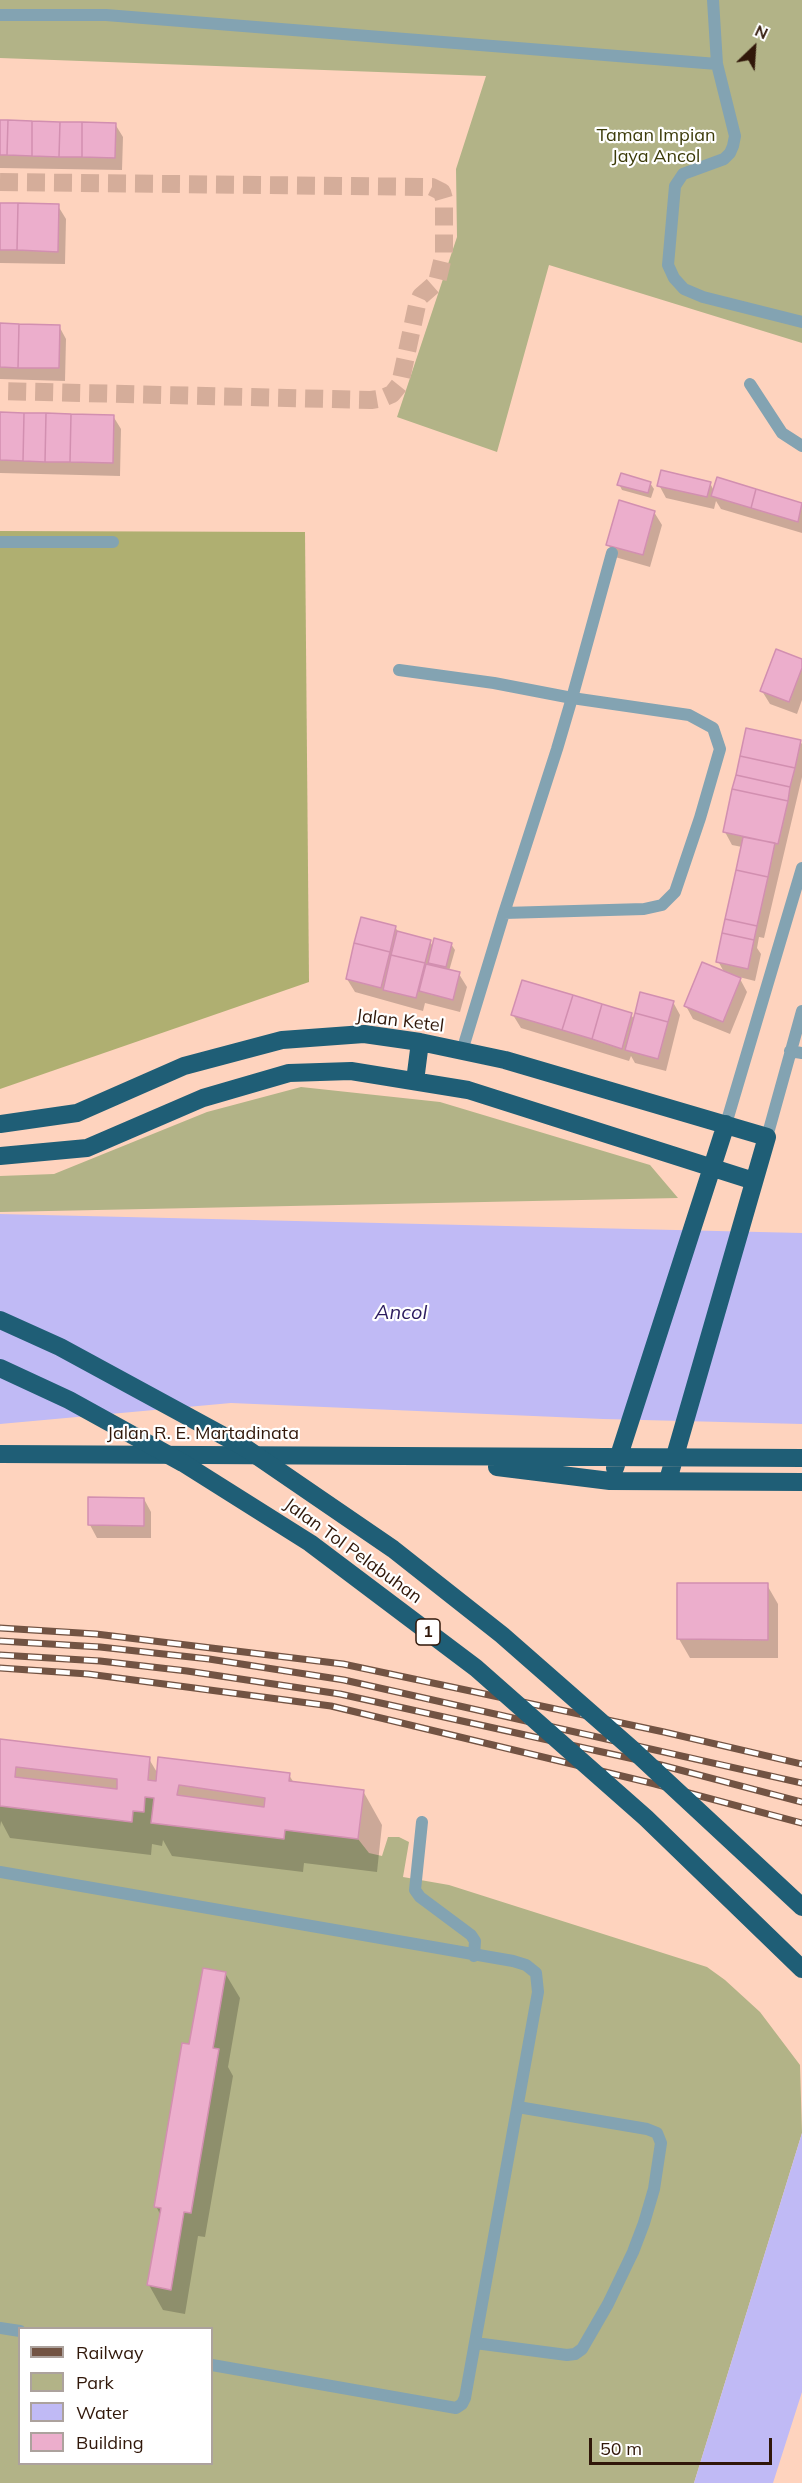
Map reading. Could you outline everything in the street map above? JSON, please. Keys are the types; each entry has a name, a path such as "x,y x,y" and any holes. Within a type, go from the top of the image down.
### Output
{"highway":[{"name":"Jalan Ketel","path":"0,1124 77,1113 184,1066 282,1040 363,1034 420,1042 505,1060 767,1137"},
{"path":"415,1082 420,1042"},
{"path":"0,1156 87,1148 203,1098 289,1073 351,1071 468,1090 754,1182"},
{"path":"610,1481 726,1124"},
{"path":"668,1480 767,1137"},
{"name":"Jalan Tol Pelabuhan","path":"0,1320 60,1347 244,1447 393,1549 502,1635 632,1749 802,1907"},
{"name":"Jalan Tol Pelabuhan","path":"0,1368 69,1400 173,1457 310,1542 476,1668 646,1818 802,1969"},
{"name":"Jalan R. E. Martadinata","path":"0,1454 618,1459 802,1458"},
{"name":"Jalan R. E. Martadinata","path":"406,1456 610,1481 802,1482"}],"lane":[{"path":"712,0 717,64 735,136 730,153 724,159 683,174 675,186 668,265 674,278 684,289 703,297 802,322"},
{"path":"0,15 106,15 717,64"},
{"path":"750,384 783,433 802,447"},
{"path":"0,542 113,542"},
{"path":"462,1051 557,749 612,553"},
{"path":"399,670 689,715 713,728 720,749 700,819 675,892 662,905 644,909 504,913"},
{"path":"726,1124 801,876"},
{"path":"767,1137 796,1052 802,1011"},
{"path":"422,1822 415,1890 420,1897 471,1935 475,1941 474,1956"},
{"path":"0,1872 513,1961 526,1965 536,1972 538,1992 465,2398 462,2404 456,2408 213,2365"},
{"path":"475,2343 567,2355 575,2354 582,2349 608,2304 633,2252 654,2189 662,2143 657,2133 647,2128 518,2107"},
{"path":"0,2328 18,2331"}],"green space":[{"name":"Taman Impian Jaya Ancol","path":"0,0 802,0 802,343 549,265 497,452 397,417 457,237 456,169 486,76 0,58"},
{"path":"301,1087 440,1102 650,1165 678,1198 0,1212 0,1176 54,1174 207,1112"},
{"path":"145,1797 154,1798 151,1823 285,1830 358,1839 369,1853 382,1856 388,1837 399,1837 409,1842 403,1877 449,1885 707,1967 760,2012 800,2065 802,2133 694,2483 0,2483 0,1806 132,1821 133,1811 144,1812"}],"shaded area":[{"path":"0,531 305,532 309,982 0,1089"}],"water":[{"name":"Ancol","path":"0,1214 802,1233 802,1424 603,1419 231,1403 0,1424"},
{"path":"802,2133 802,2392 773,2483 694,2483"}],"building":[{"path":"0,120 8,120 7,155 0,155"},
{"path":"8,120 32,121 32,156 7,155"},
{"path":"32,121 60,122 59,157 32,156"},
{"path":"60,122 82,122 82,157 59,157"},
{"path":"82,122 116,123 115,158 82,157"},
{"path":"0,203 18,203 17,250 0,250"},
{"path":"18,203 59,204 58,252 17,250"},
{"path":"0,323 19,324 18,368 0,367"},
{"path":"19,324 60,325 59,368 18,368"},
{"path":"0,412 24,413 23,461 0,460"},
{"path":"24,413 46,413 45,462 23,461"},
{"path":"46,413 71,414 70,462 45,462"},
{"path":"71,414 114,415 113,463 70,462"},
{"path":"661,470 711,482 707,497 657,486"},
{"path":"621,473 651,482 648,493 617,485"},
{"path":"717,477 756,489 751,508 711,496"},
{"path":"756,489 802,503 798,522 751,508"},
{"path":"619,500 655,511 643,555 606,545"},
{"path":"776,649 802,659 802,668 789,702 760,691"},
{"path":"746,728 801,740 795,768 740,756"},
{"path":"740,756 795,768 790,787 736,775"},
{"path":"736,775 790,787 788,801 732,789"},
{"path":"732,789 788,801 778,844 723,832"},
{"path":"743,837 775,843 768,877 736,870"},
{"path":"736,870 768,877 757,926 725,919"},
{"path":"361,917 396,926 390,952 354,943"},
{"path":"725,919 757,926 754,940 722,933"},
{"path":"397,931 431,940 425,963 391,955"},
{"path":"722,933 754,940 748,969 716,962"},
{"path":"434,938 452,943 446,967 428,963"},
{"path":"354,943 390,952 381,988 346,979"},
{"path":"391,955 425,963 416,998 383,990"},
{"path":"702,962 741,978 723,1022 684,1006"},
{"path":"426,964 460,972 453,1000 419,991"},
{"path":"522,980 573,995 562,1030 511,1015"},
{"path":"640,992 674,1001 668,1022 635,1013"},
{"path":"573,995 602,1004 592,1039 562,1030"},
{"path":"602,1004 632,1013 622,1049 592,1039"},
{"path":"635,1013 668,1022 658,1059 625,1050"},
{"path":"88,1497 144,1498 144,1526 88,1525"},
{"path":"677,1583 768,1583 768,1640 677,1639"},
{"path":"0,1739 150,1757 148,1780 156,1781 158,1757 290,1773 289,1781 364,1790 358,1839 285,1830 284,1839 151,1823 154,1798 145,1797 144,1812 133,1811 132,1822 0,1806","holes":["16,1767 117,1779 117,1789 15,1777","179,1785 265,1798 264,1807 177,1795"]},
{"path":"203,1968 226,1972 213,2048 219,2049 191,2213 184,2212 171,2290 147,2285 161,2208 154,2207 182,2043 189,2044"}],"tunnel":[{"path":"0,182 432,187 442,192 444,199 444,253 437,282 421,296 417,305 400,384 392,394 383,398 371,400 0,391"}],"railway":[{"path":"0,1628 96,1634 343,1664 664,1732 802,1764"},
{"path":"0,1641 100,1647 209,1659 344,1680 802,1783"},
{"path":"0,1655 100,1661 187,1671 340,1694 661,1765 802,1802"},
{"path":"0,1668 88,1674 331,1706 655,1784 802,1823"}]}
